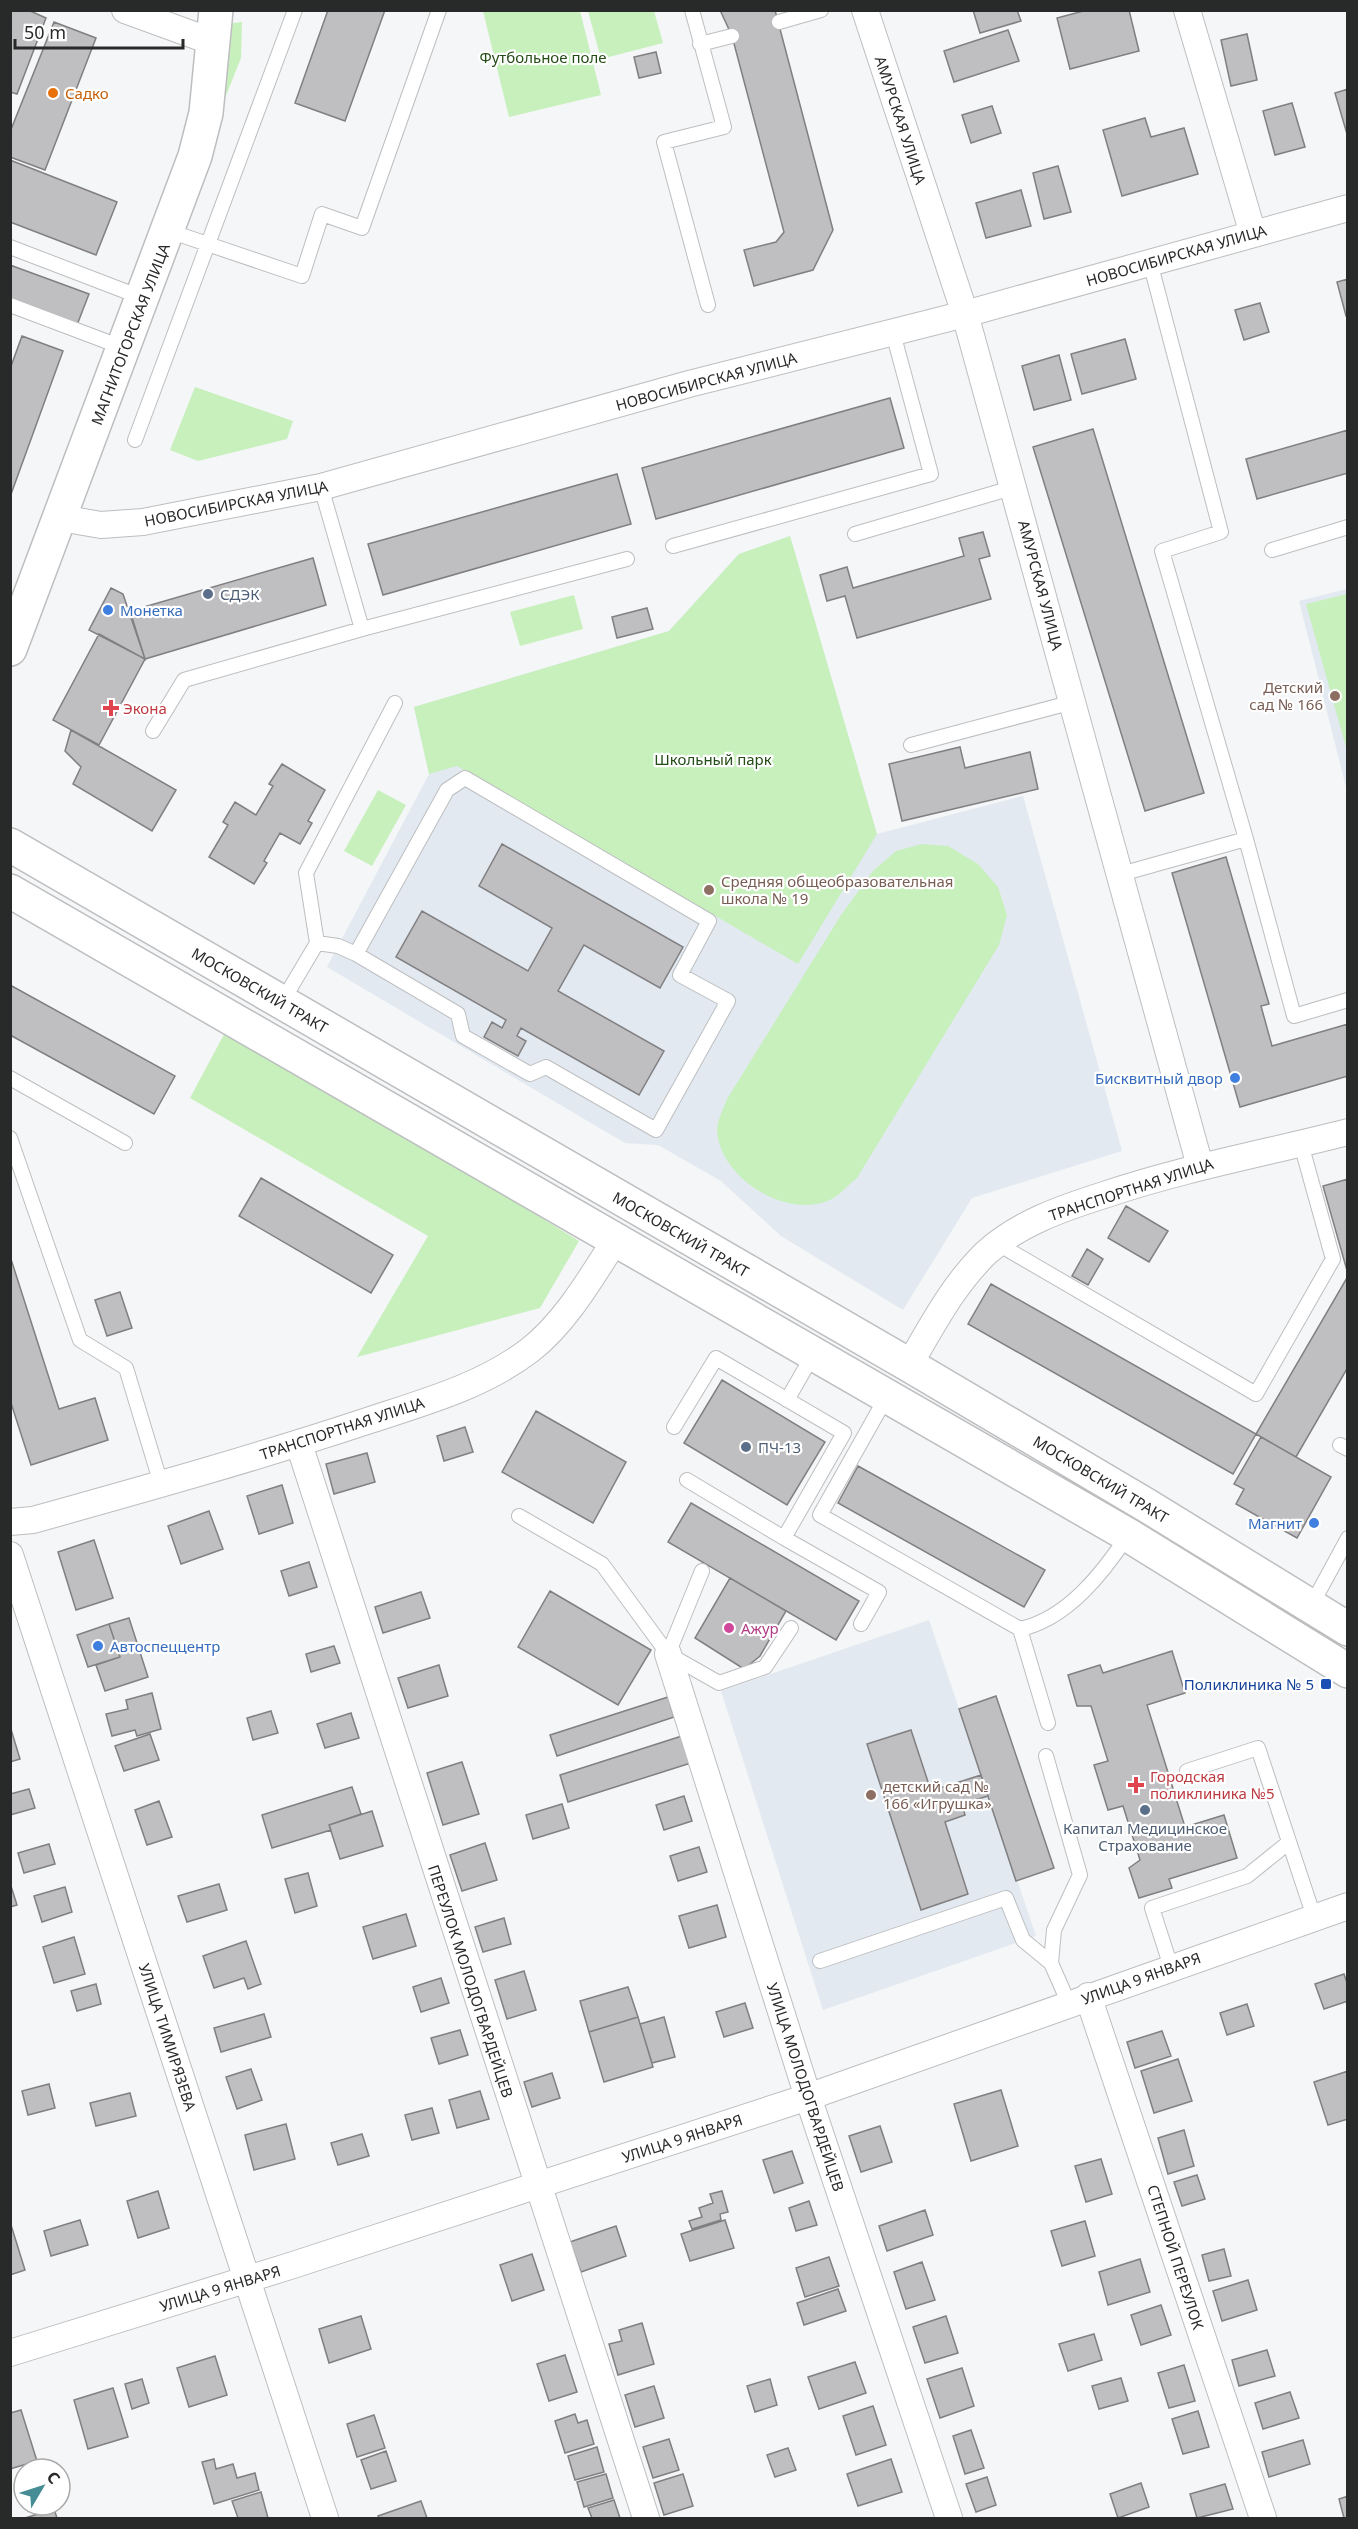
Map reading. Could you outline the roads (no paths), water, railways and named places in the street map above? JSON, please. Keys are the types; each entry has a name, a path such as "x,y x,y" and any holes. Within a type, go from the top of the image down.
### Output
{"main road":[{"name":"МАГНИТОГОРСКАЯ УЛИЦА","path":"10,649 144,298 195,156 204,121 214,26"},
{"name":"МОСКОВСКИЙ ТРАКТ","path":"10,845 909,1365 1347,1629"},
{"path":"10,891 1128,1535 1347,1671"}],"street":[{"path":"125,10 214,26"},
{"name":"АМУРСКАЯ УЛИЦА","path":"865,10 965,314 1015,487 1200,1166"},
{"path":"1187,10 1252,234"},
{"name":"НОВОСИБИРСКАЯ УЛИЦА","path":"60,518 101,525 143,522 321,487 689,384 965,314 1347,208"},
{"name":"ТРАНСПОРТНАЯ УЛИЦА","path":"909,1365 956,1288 974,1266 1020,1228 1074,1204 1200,1166 1347,1132"},
{"name":"ТРАНСПОРТНАЯ УЛИЦА","path":"10,1522 33,1520 299,1444 444,1395 497,1372 531,1349 556,1324 616,1239"},
{"name":"ПЕРЕУЛОК МОЛОДОГВАРДЕЙЦЕВ","path":"299,1444 536,2186 645,2518"},
{"name":"УЛИЦА ТИМИРЯЗЕВА","path":"10,1555 325,2518"},
{"name":"УЛИЦА МОЛОДОГВАРДЕЙЦЕВ","path":"668,1654 808,2097 949,2518"},
{"name":"УЛИЦА 9 ЯНВАРЯ","path":"10,2353 247,2280 808,2097 1347,1906"},
{"name":"СТЕПНОЙ ПЕРЕУЛОК","path":"1079,2000 1263,2518"}],"lane":[{"path":"135,440 295,10"},
{"path":"169,231 302,276 322,214 362,228 440,10"},
{"path":"692,10 724,127 664,142 708,305"},
{"path":"779,22 821,10"},
{"path":"700,44 732,36"},
{"path":"10,247 144,298"},
{"path":"1150,262 1221,532 1162,551 1246,839 1294,1016 1347,1000"},
{"path":"10,305 125,348"},
{"path":"674,546 931,474 893,333"},
{"path":"321,487 362,629"},
{"path":"855,534 1015,487"},
{"path":"1272,550 1347,527"},
{"path":"153,731 184,680 362,629 627,559"},
{"path":"911,745 1073,702"},
{"path":"282,1002 317,943 306,873 395,703"},
{"path":"317,943 338,946 356,954 458,1014 463,1036 530,1074 546,1067 656,1130 728,1001 680,975 710,921 465,778 447,790 356,954"},
{"path":"1121,874 1246,839"},
{"path":"10,1078 125,1143"},
{"path":"10,1138 80,1340 126,1368 161,1484"},
{"path":"998,1244 1256,1394 1333,1259 1301,1144"},
{"path":"787,1400 814,1353"},
{"path":"674,1427 716,1358 844,1432 784,1538"},
{"path":"887,1396 820,1515 1020,1629 1048,1723"},
{"path":"687,1480 879,1593 861,1624"},
{"path":"519,1515 602,1564 668,1654 719,1683 765,1667 791,1628"},
{"path":"1020,1629 1047,1621 1062,1609 1104,1569 1128,1535"},
{"path":"1311,1606 1347,1538"},
{"path":"668,1654 702,1571"},
{"path":"1187,1771 1258,1748 1314,1917"},
{"path":"1046,1756 1080,1875 1054,1930 1052,1963"},
{"path":"1171,1967 1152,1908 1247,1876 1288,1843"},
{"path":"820,1961 1006,1898 1023,1940 1052,1963 1079,2000"}],"place":[{"name":"Садко","path":"53,93"},
{"name":"СДЭК","path":"208,594"},
{"name":"Монетка","path":"108,610"},
{"name":"Детский сад № 166","path":"1335,696"},
{"name":"Экона","path":"111,708"},
{"name":"Средняя общеобразовательная школа № 19","path":"709,890"},
{"name":"Бисквитный двор","path":"1235,1078"},
{"name":"ПЧ-13","path":"746,1447"},
{"name":"Магнит","path":"1314,1523"},
{"name":"Ажур","path":"729,1628"},
{"name":"Автоспеццентр","path":"98,1646"},
{"name":"Поликлиника № 5","path":"1326,1684"},
{"name":"Городская поликлиника №5","path":"1136,1785"},
{"name":"детский сад № 166 «Игрушка»","path":"871,1795"},
{"name":"Капитал Медицинское Страхование","path":"1145,1810"}],"park label":[{"name":"Футбольное поле","path":"543,57"},
{"name":"Школьный парк","path":"713,759"}]}
